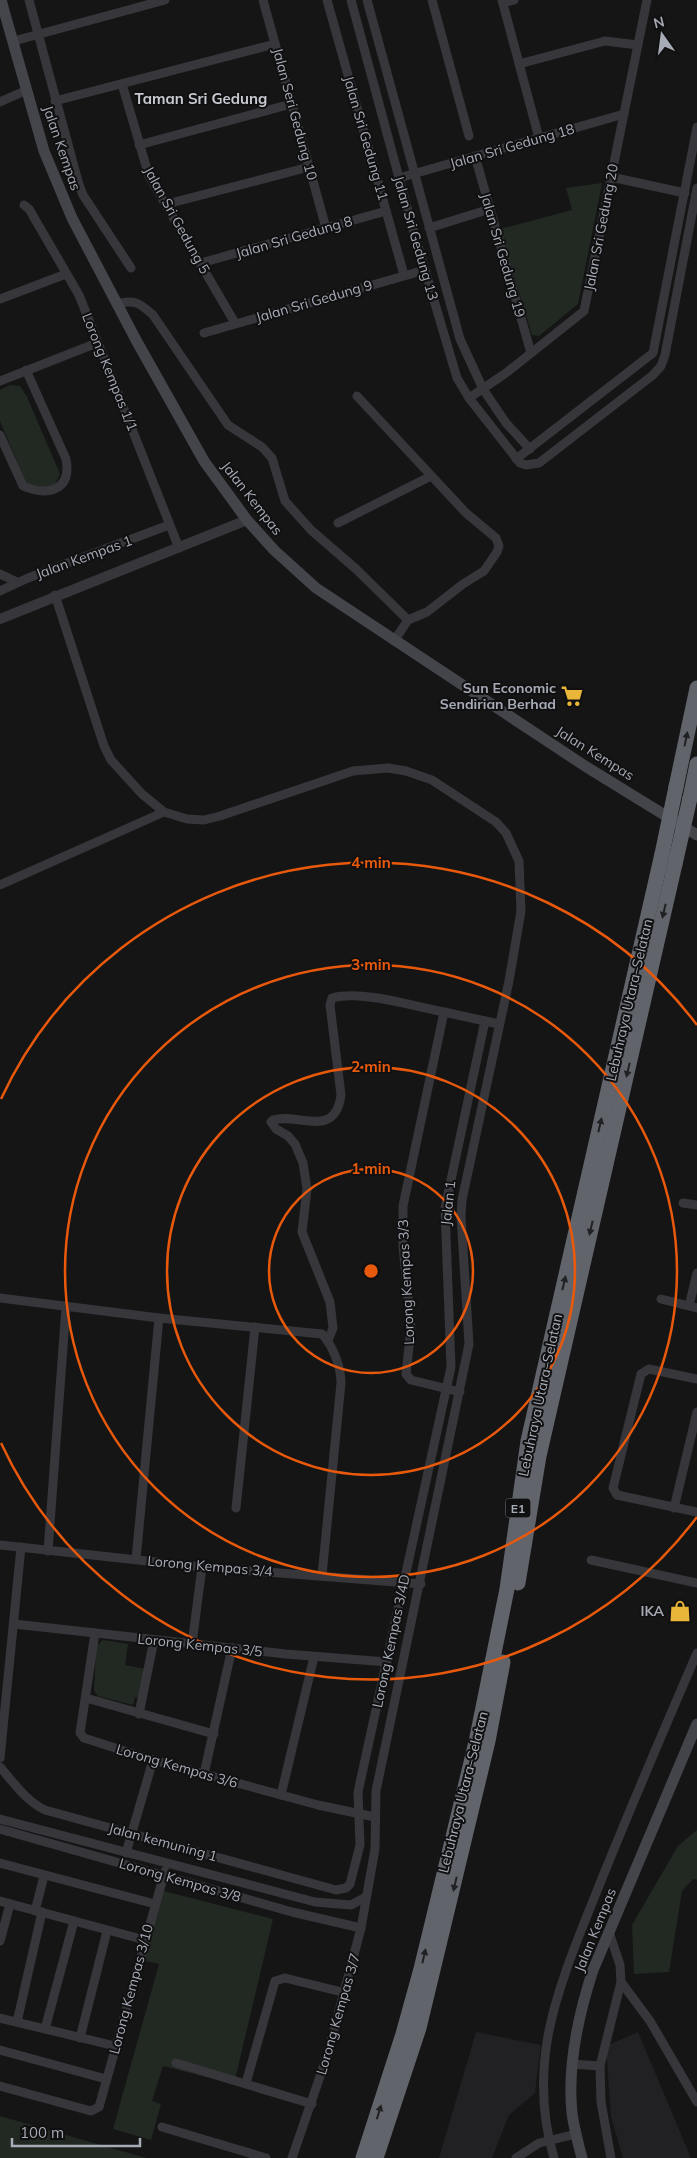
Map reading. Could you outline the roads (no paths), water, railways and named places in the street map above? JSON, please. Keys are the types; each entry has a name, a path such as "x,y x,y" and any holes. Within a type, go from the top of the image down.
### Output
{"highway":[{"name":"Lebuhraya Utara–Selatan","path":"363,2158 416,1987 476,1742 506,1589 528,1441 662,854 697,688"},
{"name":"Lebuhraya Utara–Selatan","path":"376,2158 419,2028 466,1833 491,1722 539,1456 697,764"}],"main road":[{"name":"Jalan Kempas","path":"1,0 55,181 117,304 204,461 246,520 316,588 585,766 697,835"},
{"name":"Jalan Kempas","path":"582,2158 572,2113 572,2064 584,1999 609,1932 697,1724"}],"street":[{"path":"29,0 83,195 131,268"},
{"path":"14,42 165,0"},
{"name":"Jalan Seri Gedung 10","path":"263,0 326,228"},
{"name":"Jalan Sri Gedung 11","path":"327,0 404,275"},
{"name":"Jalan Sri Gedung 13","path":"351,0 399,178 457,378 469,398 516,459"},
{"name":"Jalan Sri Gedung 13","path":"367,0 460,338 483,389 506,422 530,449"},
{"path":"432,0 469,136"},
{"path":"514,0 503,1 539,138"},
{"name":"Jalan Sri Gedung 20","path":"469,398 531,353 584,311 647,0"},
{"path":"519,64 604,41 638,45"},
{"path":"56,102 275,44"},
{"name":"Jalan Sri Gedung 5","path":"122,84 138,145 149,176 236,323"},
{"path":"0,102 27,90"},
{"path":"138,145 292,104"},
{"name":"Jalan Sri Gedung 18","path":"399,178 624,114"},
{"path":"697,127 653,353 516,459 526,465 539,463 661,366 665,355 697,188"},
{"name":"Jalan Sri Gedung 19","path":"476,156 531,353"},
{"path":"167,204 309,167"},
{"path":"611,177 684,193"},
{"name":"Lorong Kempas 1/1","path":"24,205 29,210 79,295 96,343 135,432 179,548"},
{"path":"429,228 490,209"},
{"name":"Jalan Sri Gedung 8","path":"201,263 386,211"},
{"name":"Jalan Sri Gedung 9","path":"204,333 425,270"},
{"path":"0,299 66,274"},
{"path":"117,304 130,300 137,302 153,315 228,425 262,447 272,458 285,501 311,530 356,569 408,620"},
{"path":"0,381 96,343"},
{"path":"0,434 23,486 40,492 55,489 62,484 68,468 66,459 26,370"},
{"path":"356,396 466,513 496,538 498,546 492,560 484,570 427,612 408,620 394,641"},
{"path":"338,523 431,476"},
{"path":"0,619 55,595 179,548 246,520"},
{"name":"Jalan Kempas 1","path":"0,591 17,582 169,525"},
{"path":"0,574 17,582"},
{"path":"0,885 164,812 122,774 108,753 55,595"},
{"name":"Lorong Kempas 3/7","path":"164,812 187,819 204,820 353,771 369,768 406,771 432,780 496,822 511,841 519,862 522,911 509,981 498,1024 487,1088 462,1200 461,1216 469,1344 376,1791 375,1849 361,1928 346,1994 312,2104 292,2158"},
{"path":"328,1341 333,1328 330,1302 302,1232 307,1189 303,1163 288,1136 276,1129 271,1122 283,1118 310,1123 320,1122 334,1114 340,1104 341,1095 330,1005 332,998 339,996 375,998 498,1024"},
{"name":"Lorong Kempas 3/3","path":"444,1012 403,1206 402,1246 411,1328 406,1374 411,1380 460,1392"},
{"name":"Jalan 1","path":"446,1389 452,1355 445,1208 485,1021"},
{"path":"683,1203 697,1205"},
{"path":"661,1300 693,1307 697,1273"},
{"path":"0,1298 159,1318 317,1332 322,1334 328,1341 338,1364 341,1383 322,1575"},
{"path":"48,1551 66,1307"},
{"path":"136,1559 159,1318"},
{"path":"236,1508 255,1327"},
{"path":"697,1379 649,1369 644,1370 641,1374 613,1488 614,1492 644,1502 697,1512"},
{"name":"Lorong Kempas 3/4D","path":"341,1889 350,1884 358,1854 360,1834 358,1792 446,1389"},
{"path":"674,1508 693,1445 697,1412"},
{"name":"Lorong Kempas 3/4","path":"0,1545 202,1567 420,1584"},
{"path":"0,1758 2,1719 21,1547"},
{"path":"591,1560 697,1583"},
{"path":"192,1644 202,1567"},
{"name":"Lorong Kempas 3/5","path":"14,1624 314,1657 387,1662"},
{"name":"Lorong Kempas 3/6","path":"94,1633 80,1733 82,1737 204,1774 281,1795 375,1817"},
{"path":"139,1714 154,1640"},
{"path":"204,1774 232,1648"},
{"path":"554,2158 548,2140 544,2093 547,2041 556,2007 583,1925 616,1841 697,1653"},
{"path":"281,1795 314,1657"},
{"path":"86,1698 214,1734"},
{"path":"126,1853 153,1760"},
{"name":"Jalan kemuning 1","path":"0,1767 34,1805 46,1810 336,1890 341,1889"},
{"path":"0,1819 315,1902 351,1905 366,1897"},
{"name":"Lorong Kempas 3/8","path":"0,1829 292,1912 361,1928"},
{"path":"0,1863 155,1904"},
{"name":"Lorong Kempas 3/10","path":"0,2086 91,2111 99,2106 167,1863"},
{"path":"17,2022 39,1912 44,1876"},
{"path":"0,1901 145,1940"},
{"path":"0,1941 10,1904"},
{"path":"45,2029 74,1922"},
{"path":"80,2038 107,1931"},
{"path":"609,1932 620,1965 621,1982 600,2066 601,2102 611,2158"},
{"path":"246,2083 275,1981 285,1978 346,1994"},
{"path":"621,1982 650,2021 697,2100"},
{"path":"0,2018 115,2046"},
{"path":"0,2050 106,2079"},
{"path":"176,2063 312,2104"},
{"path":"572,2064 600,2066"},
{"path":"162,2127 266,2158"},
{"path":"516,2158 527,2149 548,2140 576,2134"}],"place":[{"name":"Sun Economic Sendirian Berhad","path":"572,696"},
{"name":"IKA","path":"680,1611"}],"district":[{"name":"Taman Sri Gedung","path":"201,98"}]}
